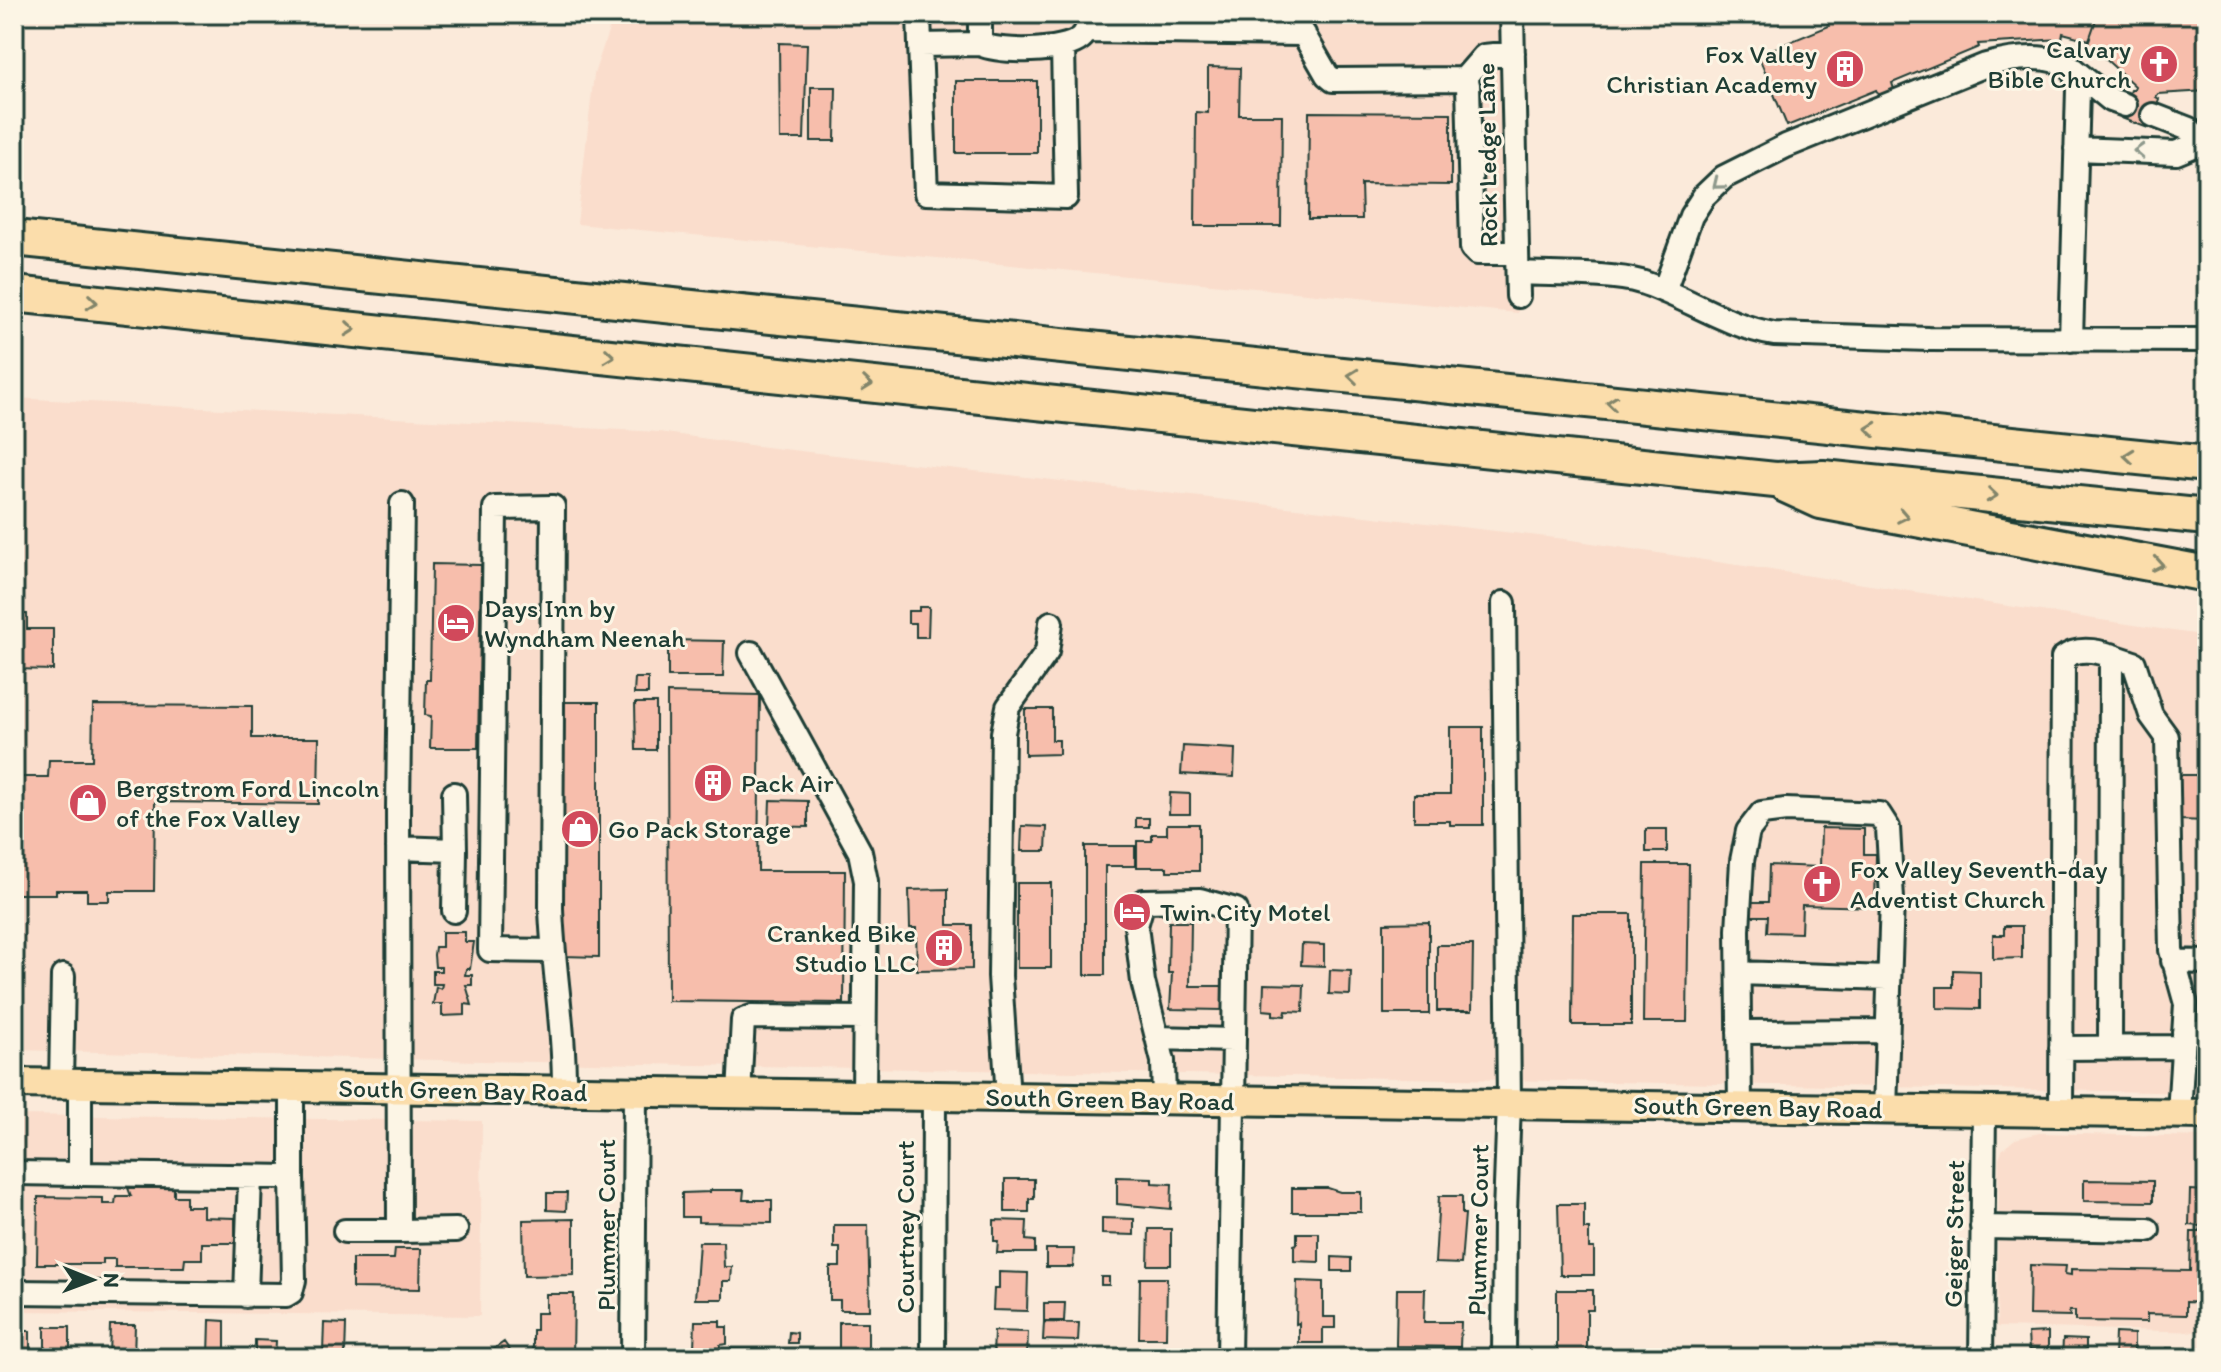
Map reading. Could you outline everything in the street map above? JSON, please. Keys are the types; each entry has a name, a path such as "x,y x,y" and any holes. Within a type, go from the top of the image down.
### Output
{"highway":[{"path":"14,238 2207,464"},
{"path":"14,294 1775,480 1823,478 2207,517"},
{"path":"1775,480 1821,501 2207,574"}],"main road":[{"name":"South Green Bay Road","path":"14,1083 2193,1114"}],"street":[{"path":"919,14 926,193 1066,197 1063,47"},
{"path":"980,14 980,44"},
{"path":"1292,14 1327,75 1333,80 1464,79 1484,56 1513,53"},
{"name":"Rock Ledge Lane","path":"1512,14 1518,296"},
{"path":"920,45 980,44 992,49 1063,47 1080,39 1088,23 1304,34"},
{"path":"1664,291 1691,216 1704,196 1724,177 1786,146 2002,61 2045,59 2068,65 2111,100 2125,105"},
{"path":"2071,340 2078,89 2074,70"},
{"path":"1464,79 1468,84 1472,248 1477,253 1517,263 1632,280 1754,331 1774,334 2207,340"},
{"path":"2076,149 2176,153 2203,144 2189,129 2153,115"},
{"path":"399,1231 398,848 402,504"},
{"path":"553,951 490,950 495,508 553,507 553,951 564,1042 564,1092"},
{"name":"Plummer Court","path":"1504,603 1509,1103 1504,1358"},
{"path":"1008,1098 1000,976 1003,733 1008,707 1047,652 1051,623"},
{"path":"2061,1112 2063,658 2072,651 2098,651 2134,663 2151,715 2167,737 2173,961 2186,1004 2184,1040 2193,1114"},
{"path":"751,653 860,852 866,881 864,1096"},
{"path":"2110,1048 2111,655"},
{"path":"454,794 454,911"},
{"path":"1740,1107 1742,861 1748,831 1762,813 1786,810 1879,814 1888,828 1892,899 1885,1110"},
{"path":"398,848 455,850"},
{"path":"1164,1100 1163,1061 1143,982 1136,926 1143,901 1200,900 1236,910 1229,1358"},
{"path":"2173,961 2207,962"},
{"path":"1739,973 1888,978"},
{"path":"63,976 80,1174"},
{"path":"739,1094 743,1020 751,1017 864,1018"},
{"path":"1739,1032 1887,1031"},
{"path":"2061,1048 2110,1048 2184,1040 2207,1032"},
{"path":"1157,1038 1233,1040"},
{"path":"14,1292 274,1297 291,1292 294,1280 292,1088"},
{"name":"Plummer Court","path":"633,1358 635,1092"},
{"name":"Courtney Court","path":"933,1358 934,1095"},
{"name":"Geiger Street","path":"1981,1358 1984,1111"},
{"path":"14,1173 292,1177"},
{"path":"246,1296 250,1177"},
{"path":"1982,1227 2148,1230"},
{"path":"345,1231 456,1230"}],"shaded area":[{"path":"614,14 1512,14 1518,313 577,224 594,74"},
{"path":"14,398 659,432 757,446 1565,539 2207,636 2207,1093 14,1050"},
{"path":"14,1115 482,1121 480,1316 14,1311"},
{"path":"2039,1133 2207,1137 2207,1332 1997,1327 1999,1158 2002,1150 2015,1139"}],"building":[{"name":"Fox Valley Christian Academy","path":"1824,14 2098,14 2089,40 2063,33 2062,39 1978,44 1979,47 1892,83 1895,92 1880,98 1876,90 1787,126 1758,55 1829,26"},
{"name":"Calvary Bible Church","path":"2098,14 2207,14 2207,91 2158,94 2148,128 2121,118 2135,86 2088,43"},
{"path":"779,43 807,44 804,139 780,139"},
{"path":"1208,67 1240,68 1239,115 1282,115 1281,226 1195,226 1196,112 1208,113"},
{"path":"956,81 1037,81 1037,153 956,153"},
{"path":"811,87 836,87 835,141 811,141"},
{"path":"1309,112 1451,113 1451,185 1361,184 1362,219 1308,219"},
{"name":"Days Inn by Wyndham Neenah","path":"432,564 481,565 478,748 430,748 431,716 425,715 426,680 430,680"},
{"path":"919,607 929,607 928,637 916,637 916,623 908,623 908,611 919,611"},
{"path":"14,614 27,614 27,629 53,629 53,670 14,669"},
{"path":"668,640 724,641 723,677 668,677"},
{"path":"635,678 648,678 648,694 634,694"},
{"name":"Pack Air","path":"667,693 760,695 758,871 845,871 844,1003 668,1001"},
{"name":"Go Pack Storage","path":"561,702 599,702 599,957 563,956"},
{"path":"635,703 656,703 656,750 636,750"},
{"name":"Bergstrom Ford Lincoln of the Fox Valley","path":"93,705 252,706 252,738 319,738 318,804 155,802 154,891 109,891 109,901 87,901 87,890 14,894 14,820 20,820 21,777 48,777 49,760 92,760"},
{"path":"1025,709 1052,709 1052,740 1059,740 1059,754 1025,755"},
{"path":"1450,727 1483,727 1483,825 1414,821 1414,794 1450,794"},
{"path":"1183,746 1235,749 1234,777 1181,774"},
{"path":"2180,775 2207,775 2207,821 2179,820"},
{"path":"1170,793 1190,794 1190,814 1169,814"},
{"path":"770,800 808,801 808,827 769,826"},
{"path":"1136,818 1149,818 1149,827 1136,827"},
{"path":"1167,824 1199,824 1199,871 1137,867 1137,841 1152,841 1152,834 1167,834"},
{"path":"1022,826 1047,827 1046,851 1021,851"},
{"name":"Fox Valley Seventh-day Adventist Church","path":"1821,828 1864,829 1864,854 1876,854 1875,907 1802,905 1801,933 1767,932 1768,916 1750,916 1750,902 1768,902 1769,865 1820,867"},
{"path":"1646,829 1667,829 1667,852 1646,852"},
{"path":"1085,846 1135,846 1135,866 1105,866 1105,975 1085,975"},
{"path":"2201,848 2207,848 2207,900 2200,899"},
{"path":"1645,864 1689,864 1687,1022 1643,1022"},
{"path":"1017,883 1051,883 1051,968 1017,968"},
{"name":"Cranked Bike Studio LLC","path":"948,889 948,925 972,925 972,969 917,970 916,928 910,928 909,890"},
{"path":"1573,914 1631,914 1631,1025 1572,1025"},
{"path":"1169,922 1191,922 1190,986 1223,986 1222,1010 1170,1009 1172,973 1168,973"},
{"path":"1429,922 1429,1014 1384,1014 1384,923"},
{"path":"2004,926 2022,926 2022,958 1993,959 1993,935 2004,935"},
{"path":"442,932 465,932 465,942 474,942 470,969 466,969 465,975 472,975 472,985 466,985 472,1005 465,1004 465,1015 442,1016 442,1004 433,1004 436,987 441,989 442,984 433,984 433,971 441,971 441,967 435,967 434,955 435,947 442,947"},
{"path":"1302,944 1324,945 1324,966 1301,965"},
{"path":"1437,945 1473,945 1472,1011 1437,1011"},
{"path":"1330,970 1351,971 1350,995 1329,994"},
{"path":"1953,970 1980,971 1980,1009 1937,1008 1937,987 1953,987"},
{"path":"1264,984 1304,985 1303,1012 1286,1011 1285,1016 1263,1010"},
{"path":"1117,1177 1152,1178 1152,1183 1172,1184 1171,1209 1117,1204"},
{"path":"1005,1179 1034,1179 1034,1199 1029,1199 1029,1212 1005,1212"},
{"path":"2084,1180 2153,1181 2153,1202 2084,1201"},
{"path":"128,1188 174,1188 174,1196 186,1196 186,1206 203,1206 203,1217 235,1218 235,1243 202,1243 202,1259 185,1259 184,1267 115,1267 115,1259 103,1259 103,1264 37,1264 38,1197 103,1198 103,1204 115,1204 116,1196 131,1196"},
{"path":"1292,1188 1361,1192 1361,1212 1292,1212"},
{"path":"744,1190 743,1200 772,1200 772,1223 698,1222 698,1217 682,1217 682,1193"},
{"path":"2190,1190 2207,1191 2207,1303 2186,1302 2186,1315 2147,1314 2147,1322 2075,1321 2075,1311 2069,1311 2070,1316 2029,1315 2030,1265 2066,1266 2065,1274 2071,1275 2071,1269 2190,1271 2191,1232 2200,1232 2201,1226 2189,1225"},
{"path":"547,1193 567,1193 566,1211 547,1210"},
{"path":"1439,1196 1462,1196 1462,1214 1465,1214 1461,1264 1435,1263"},
{"path":"1558,1204 1584,1204 1584,1229 1589,1229 1589,1248 1594,1248 1594,1275 1560,1275"},
{"path":"1102,1218 1134,1219 1134,1235 1102,1234"},
{"path":"574,1219 574,1275 524,1276 523,1220"},
{"path":"994,1220 1027,1221 1026,1240 1035,1241 1035,1253 997,1253"},
{"path":"834,1225 868,1225 870,1310 840,1310 840,1300 830,1300 830,1267 840,1267 840,1248 834,1248"},
{"path":"1149,1229 1171,1229 1171,1265 1148,1265"},
{"path":"1297,1233 1319,1233 1319,1262 1294,1261"},
{"path":"699,1242 723,1242 724,1267 732,1267 731,1281 723,1281 723,1299 695,1299"},
{"path":"395,1249 421,1249 420,1289 352,1288 352,1259 394,1259"},
{"path":"1046,1249 1074,1249 1073,1267 1046,1267"},
{"path":"1332,1257 1351,1258 1351,1271 1332,1271"},
{"path":"999,1272 1028,1273 1027,1311 993,1310 994,1289 999,1289"},
{"path":"1101,1277 1109,1277 1109,1285 1101,1285"},
{"path":"1140,1278 1167,1278 1166,1338 1139,1338"},
{"path":"1297,1281 1323,1282 1323,1317 1335,1317 1335,1328 1323,1328 1323,1343 1299,1343"},
{"path":"1397,1289 1425,1289 1424,1322 1461,1322 1460,1347 1396,1346"},
{"path":"1557,1290 1593,1290 1593,1310 1587,1310 1587,1353 1557,1353"},
{"path":"546,1294 574,1294 573,1358 533,1358 536,1313 546,1313"},
{"path":"1044,1303 1065,1303 1064,1321 1044,1321"},
{"path":"210,1320 225,1321 225,1356 209,1356"},
{"path":"695,1321 720,1321 720,1327 727,1327 727,1344 720,1345 720,1348 694,1348"},
{"path":"839,1322 868,1322 868,1358 839,1358"},
{"path":"1044,1322 1079,1323 1078,1341 1043,1340"},
{"path":"324,1323 346,1324 345,1356 290,1358 290,1351 323,1352"},
{"path":"110,1325 135,1325 134,1357 109,1357"},
{"path":"45,1327 70,1327 70,1356 45,1355"},
{"path":"14,1331 30,1331 30,1358 14,1358"},
{"path":"994,1331 1028,1332 1027,1358 993,1358"},
{"path":"789,1332 797,1333 797,1343 788,1343"},
{"path":"2048,1332 2048,1349 2029,1350 2028,1333"},
{"path":"2115,1333 2134,1334 2134,1358 2114,1358"},
{"path":"2063,1339 2086,1340 2086,1358 2062,1358"},
{"path":"255,1340 276,1341 275,1358 255,1358"},
{"path":"504,1342 511,1352 503,1358 496,1358 491,1351"},
{"path":"2167,1348 2187,1349 2187,1358 2167,1358"},
{"path":"728,1349 760,1350 760,1358 727,1358"},
{"path":"1302,1354 1324,1354 1324,1358 1302,1358"},
{"path":"2048,1354 2048,1358 2022,1358 2022,1355"}],"place":[{"name":"Calvary Bible Church","path":"2159,64"},
{"name":"Fox Valley Christian Academy","path":"1845,69"},
{"name":"Days Inn by Wyndham Neenah","path":"456,623"},
{"name":"Pack Air","path":"713,783"},
{"name":"Bergstrom Ford Lincoln of the Fox Valley","path":"88,803"},
{"name":"Go Pack Storage","path":"580,829"},
{"name":"Fox Valley Seventh-day Adventist Church","path":"1822,884"},
{"name":"Twin City Motel","path":"1132,912"},
{"name":"Cranked Bike Studio LLC","path":"944,948"}]}
